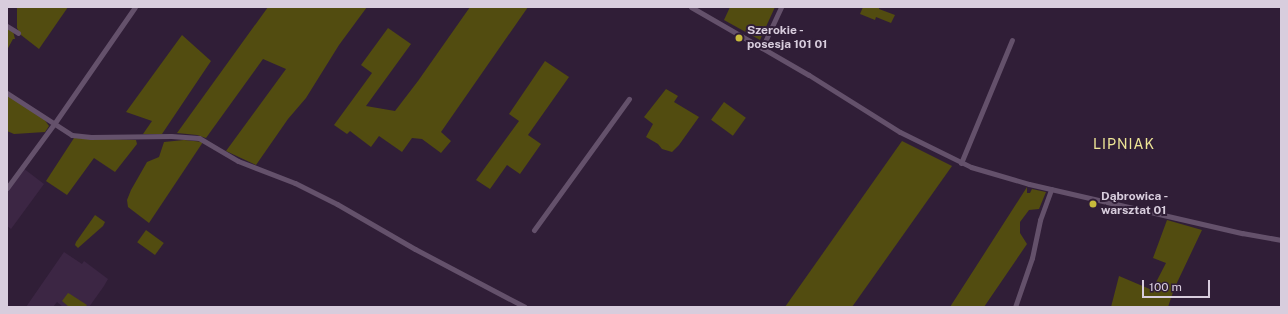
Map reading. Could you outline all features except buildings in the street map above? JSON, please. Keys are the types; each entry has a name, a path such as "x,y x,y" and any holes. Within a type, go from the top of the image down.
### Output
{"street":[{"path":"7,188 54,124 135,7"},
{"path":"691,7 762,48 893,128 961,163 996,176 1236,232 1281,240"},
{"path":"762,48 781,7"},
{"path":"7,26 18,33"},
{"path":"961,163 1012,40"},
{"path":"7,94 72,135 139,138 178,136 199,138 238,161 294,182 337,204 415,249 525,307"},
{"path":"534,230 629,98"},
{"path":"1015,307 1032,258 1042,216 1051,189"}],"shaded area":[{"path":"17,7 68,7 39,49 21,35 17,28"},
{"path":"268,7 367,7 339,45 306,98 288,119 256,165 226,151 286,69 263,59 206,138 197,135 177,133"},
{"path":"470,7 528,7 441,132 451,141 441,153 422,139 412,138 402,152 379,136 371,147 350,131 347,134 334,125 372,73 361,65 388,28 411,44 366,106 395,111"},
{"path":"730,7 775,7 760,40 724,20"},
{"path":"863,7 879,7 879,9 895,15 891,23 876,17 875,20 860,14"},
{"path":"7,28 13,31 15,39 13,39 7,50"},
{"path":"182,35 211,61 162,134 143,134 152,121 126,112"},
{"path":"545,61 569,77 528,135 541,144 520,174 507,165 490,189 476,180 519,121 509,114"},
{"path":"666,89 678,96 674,102 699,117 679,145 672,152 662,149 658,144 646,137 653,124 644,117"},
{"path":"7,94 44,119 49,126 45,132 14,134 7,131"},
{"path":"724,102 746,118 733,136 711,120"},
{"path":"74,138 136,140 137,144 115,172 94,158 67,195 46,181"},
{"path":"184,140 203,142 149,223 128,207 127,200 131,190 147,162 159,157 164,142"},
{"path":"902,141 952,166 852,307 785,307"},
{"path":"23,168 44,184 11,229 7,226 7,190"},
{"path":"1027,187 1027,193 1030,193 1032,189 1046,192 1039,209 1029,210 1020,222 1020,233 1027,244 984,307 950,307"},
{"path":"95,215 105,222 103,226 78,248 75,245 76,242"},
{"path":"1167,220 1202,230 1174,289 1168,307 1111,307 1119,276 1152,290 1166,263 1153,258"},
{"path":"146,230 164,243 155,255 137,242"},
{"path":"64,252 82,264 84,261 108,279 104,286 89,307 63,307 57,302 53,307 26,307"},
{"path":"68,293 87,305 85,307 69,307 62,301"}],"place":[{"name":"Szerokie - posesja 101 01","path":"739,38"},
{"name":"Dąbrowica - warsztat 01","path":"1093,204"}],"district":[{"name":"LIPNIAK","path":"1124,144"}]}
